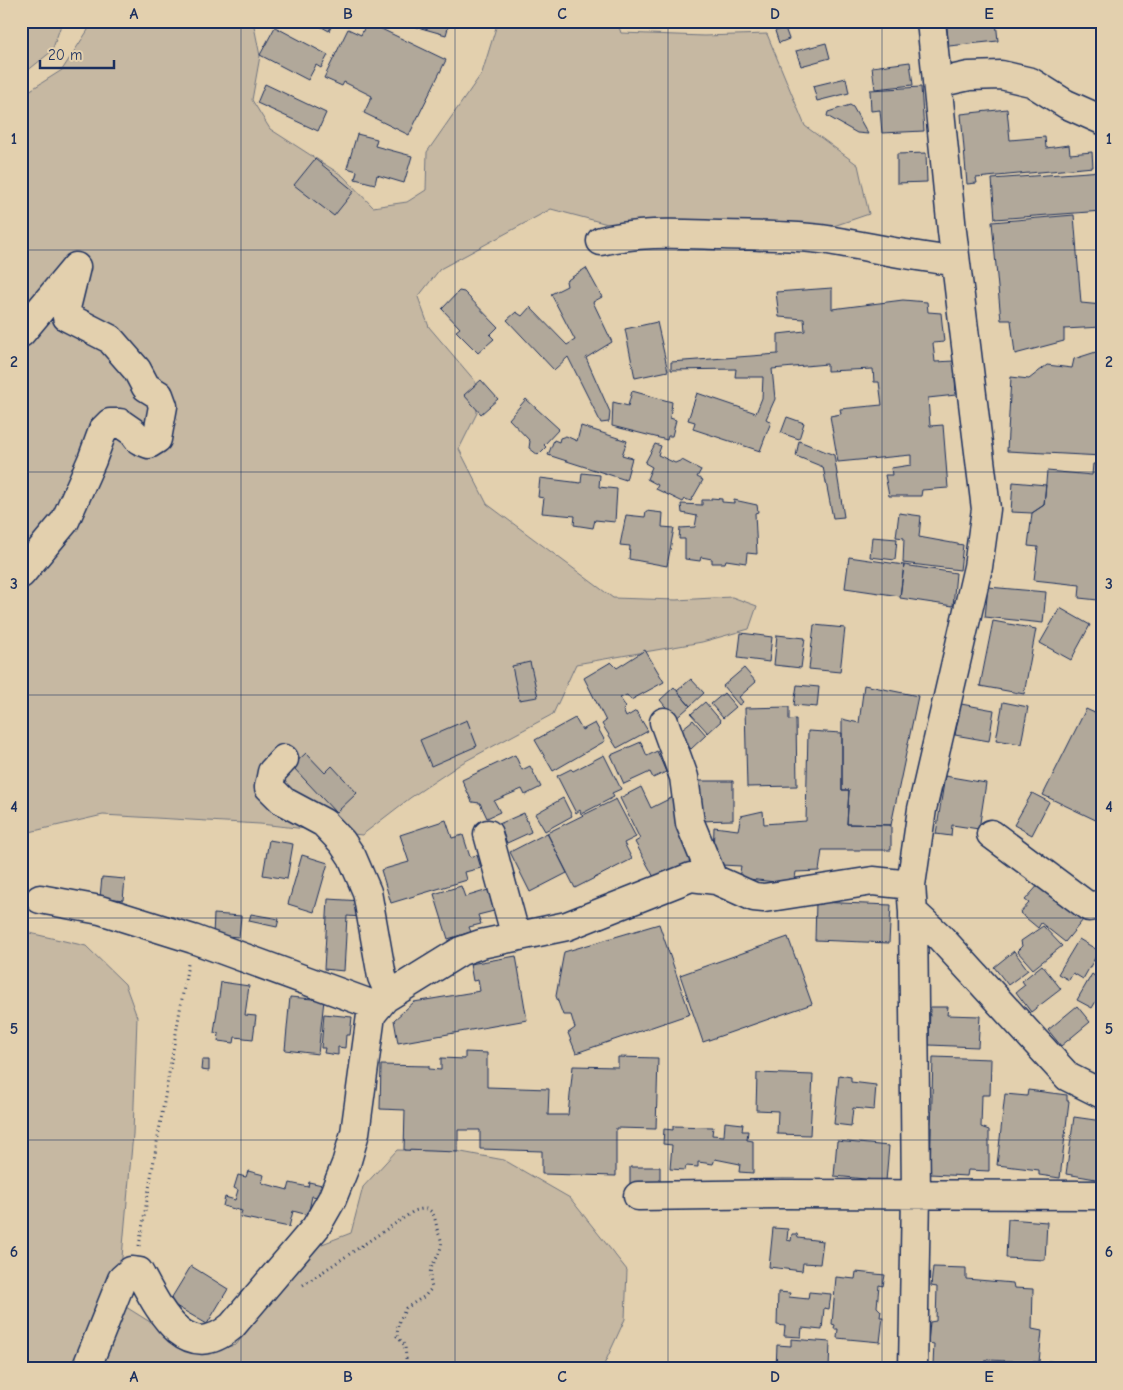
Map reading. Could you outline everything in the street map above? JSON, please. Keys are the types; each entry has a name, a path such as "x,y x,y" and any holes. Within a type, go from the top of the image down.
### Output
{"street":[{"path":"913,1369 916,1194 913,912 911,885 922,809 978,566 986,509 955,261 931,21"},
{"path":"937,83 969,76 1001,75 1031,82 1066,104 1102,120"},
{"path":"601,240 622,236 662,233 767,236 826,240 920,258 955,261"},
{"path":"21,333 76,267 66,308 68,317 110,339 137,370 146,387 159,395 164,406 157,439 149,444 139,440 133,432 120,422 110,423 103,430 65,521 21,574"},
{"path":"664,722 684,777 690,823 713,879"},
{"path":"284,759 272,772 270,787 283,801 324,823 342,842 352,857 367,892 382,977 383,1000"},
{"path":"488,834 516,937"},
{"path":"991,834 1089,907 1102,904"},
{"path":"86,1369 122,1279 125,1274 135,1271 138,1272 165,1315 184,1336 200,1341 211,1339 223,1334 232,1326 316,1227 332,1199 346,1164 355,1133 371,1015 383,1000 461,951 481,944 567,926 691,877 713,879 754,897 764,898 873,881 911,885"},
{"path":"40,899 100,910 383,1000"},
{"path":"913,912 940,937 1068,1077 1102,1094"},
{"path":"638,1196 1102,1195"}],"path":[{"path":"135,1271 193,939"},
{"path":"301,1286 414,1211 426,1210 432,1213 436,1217 442,1241 439,1252 431,1265 432,1288 425,1296 406,1308 396,1331 397,1336 405,1346 407,1369"}],"shaded area":[{"path":"21,21 61,21 61,25 52,51 21,76"},
{"path":"84,21 253,21 260,56 252,100 270,129 343,176 373,207 407,202 426,190 427,152 482,73 498,21 617,21 621,33 704,36 767,34 805,126 858,165 869,214 760,251 672,241 551,209 440,269 418,297 429,327 475,381 477,413 459,449 487,504 613,598 676,600 732,597 757,606 749,629 702,642 576,664 553,714 462,763 410,798 362,835 260,824 103,815 21,834 21,96 62,70 88,30"},
{"path":"21,931 86,946 125,984 137,1017 133,1134 118,1302 198,1352 236,1345 309,1249 351,1233 363,1187 397,1150 456,1151 504,1160 570,1198 627,1270 625,1319 602,1369 21,1369"}],"building":[{"path":"311,21 334,21 329,31"},
{"path":"396,21 450,21 446,35"},
{"path":"946,21 996,21 998,41 949,46"},
{"path":"367,22 446,60 409,135 364,113 372,96 344,82 342,86 324,78 348,29 361,35"},
{"path":"275,27 328,55 321,68 316,65 308,80 260,55"},
{"path":"785,28 789,39 779,43 775,31"},
{"path":"826,43 830,58 801,66 796,51"},
{"path":"910,62 913,85 875,89 872,67"},
{"path":"846,78 849,93 817,101 813,86"},
{"path":"265,84 326,113 318,131 257,103"},
{"path":"921,87 924,131 882,133 880,110 871,111 870,90"},
{"path":"850,105 868,134 857,133 827,116 828,112"},
{"path":"1007,109 1010,140 1045,137 1046,148 1069,145 1070,154 1092,152 1093,167 976,178 977,183 967,184 961,114"},
{"path":"357,134 377,139 375,146 412,156 404,183 377,175 375,184 355,179 357,171 347,168"},
{"path":"926,153 927,182 897,183 897,154"},
{"path":"315,159 354,191 334,216 294,185"},
{"path":"1102,171 1102,211 995,219 992,179"},
{"path":"1074,215 1081,303 1102,305 1102,327 1064,329 1064,341 1015,354 1011,320 1001,320 992,222"},
{"path":"586,268 602,297 593,302 612,342 586,358 610,412 609,422 601,423 568,357 554,370 507,320 516,312 522,316 530,307 567,345 575,340 551,294 567,286 566,281"},
{"path":"832,288 832,309 903,300 927,302 928,312 941,313 944,342 933,343 935,362 954,361 956,395 928,398 930,426 943,425 948,488 922,490 921,496 889,496 885,475 892,475 891,468 911,465 911,455 838,462 830,416 841,414 840,409 882,405 879,382 874,382 873,369 827,371 827,364 772,369 775,399 766,419 771,422 760,451 693,429 695,422 688,420 697,393 756,413 762,398 763,377 735,377 736,369 671,370 671,362 778,354 778,334 805,331 804,319 779,317 776,292"},
{"path":"459,291 464,292 498,327 490,335 494,339 478,353 456,331 460,328 442,309"},
{"path":"657,322 668,371 635,378 625,329"},
{"path":"1102,350 1102,456 1007,451 1011,377 1029,379 1047,365 1072,368 1074,359"},
{"path":"481,380 498,399 481,414 464,395"},
{"path":"632,391 672,402 670,418 676,420 672,436 668,436 667,440 612,426 613,402 628,406"},
{"path":"526,399 559,429 544,445 546,447 538,455 529,448 530,441 509,419"},
{"path":"787,417 804,423 799,439 781,433"},
{"path":"581,426 627,441 622,455 632,458 626,480 548,455 554,440 559,442 560,438 566,436 577,441"},
{"path":"799,441 834,455 844,517 833,518 823,467 796,456"},
{"path":"655,444 661,446 658,455 675,463 682,460 701,470 697,477 703,480 691,501 685,499 683,502 656,489 658,485 647,479 652,467 645,463"},
{"path":"1093,464 1102,464 1102,595 1098,594 1098,600 1079,598 1080,585 1034,580 1038,547 1028,546 1032,513 1044,505 1047,471 1092,475"},
{"path":"582,473 600,475 599,487 617,489 615,522 595,520 593,528 574,525 575,516 542,513 544,498 538,497 540,478 581,483"},
{"path":"1013,482 1046,485 1044,505 1032,513 1011,512"},
{"path":"711,498 722,499 722,502 734,503 734,500 757,505 758,512 755,513 757,554 747,553 746,563 726,560 725,563 712,563 712,559 701,557 700,561 685,559 685,539 679,539 680,528 695,527 697,516 682,513 681,504 702,505 702,500 711,500"},
{"path":"646,511 663,513 662,527 674,528 667,566 629,559 630,546 620,545 626,515 645,517"},
{"path":"899,513 921,516 919,537 963,545 960,570 903,563 904,538 896,537"},
{"path":"872,537 897,539 895,560 870,557"},
{"path":"849,557 904,565 900,596 845,588"},
{"path":"904,565 956,573 953,606 900,598"},
{"path":"988,587 1046,592 1043,623 985,617"},
{"path":"1060,608 1090,625 1071,660 1040,643"},
{"path":"993,621 1036,629 1024,694 980,686"},
{"path":"814,625 845,628 840,672 809,669"},
{"path":"741,633 772,637 769,662 738,658"},
{"path":"777,635 805,638 801,668 774,665"},
{"path":"645,650 664,682 631,700 627,695 620,698 626,707 623,710 626,717 636,711 648,731 617,748 602,724 606,721 584,678 611,662 617,668"},
{"path":"530,662 538,697 519,700 512,666"},
{"path":"744,668 756,682 739,697 743,702 739,705 723,686"},
{"path":"691,679 704,693 690,706 677,691"},
{"path":"797,685 819,687 817,707 794,705"},
{"path":"864,685 918,696 891,825 847,824 849,790 842,790 842,719 859,723"},
{"path":"674,687 690,706 673,721 670,712 660,700"},
{"path":"724,693 736,707 723,718 711,704"},
{"path":"705,702 721,721 708,733 691,714"},
{"path":"1003,702 1028,707 1021,744 996,740"},
{"path":"961,704 994,710 989,741 955,735"},
{"path":"1102,704 1102,823 1043,795 1086,709 1097,714"},
{"path":"789,707 789,720 796,719 797,786 747,787 745,708"},
{"path":"575,718 582,730 595,723 605,741 553,771 535,740"},
{"path":"467,720 477,746 431,766 420,740"},
{"path":"693,720 706,735 691,749 677,733"},
{"path":"808,731 842,733 842,790 849,790 847,824 891,825 891,850 822,850 819,871 796,872 794,884 739,878 741,866 721,865 721,859 713,857 714,827 738,830 741,816 763,811 764,824 806,821"},
{"path":"641,742 647,756 657,751 666,772 653,778 650,772 624,784 611,755"},
{"path":"306,753 325,773 332,766 357,793 336,813 292,766"},
{"path":"515,755 522,770 530,766 541,787 525,795 522,789 494,801 500,812 487,818 480,803 472,802 462,780"},
{"path":"604,755 621,789 612,793 614,797 581,814 580,810 576,813 557,776 571,769 573,771"},
{"path":"945,776 986,783 979,829 952,825 951,836 936,834"},
{"path":"698,781 733,781 733,820 698,821"},
{"path":"641,787 651,808 675,796 697,860 656,881 635,842 640,839 620,798"},
{"path":"1032,793 1049,802 1032,835 1014,825"},
{"path":"563,798 572,816 545,831 535,814"},
{"path":"616,799 636,837 624,843 632,859 575,888 547,833"},
{"path":"524,813 531,832 507,843 499,824"},
{"path":"446,820 452,838 463,835 470,857 477,855 481,868 465,872 467,880 391,903 381,870 409,862 400,835"},
{"path":"547,833 567,873 530,892 510,852"},
{"path":"269,840 293,844 287,879 263,875"},
{"path":"302,855 328,863 314,912 288,904"},
{"path":"102,877 125,879 123,900 100,897"},
{"path":"1040,883 1083,920 1065,942 1041,923 1038,928 1020,913 1029,903 1025,900"},
{"path":"461,886 465,897 488,890 494,911 478,915 481,924 469,927 471,932 448,939 434,894"},
{"path":"328,899 362,901 361,917 347,916 344,971 324,969"},
{"path":"816,902 891,905 889,943 815,940"},
{"path":"214,914 241,916 239,937 213,935"},
{"path":"251,914 279,919 277,927 249,921"},
{"path":"659,924 690,1014 576,1053 568,1033 575,1028 571,1015 563,1015 556,996 564,952"},
{"path":"1043,926 1062,946 1033,969 1017,951 1022,946 1021,941"},
{"path":"788,937 812,1004 703,1042 680,975"},
{"path":"1079,939 1099,951 1083,979 1073,973 1069,980 1058,974"},
{"path":"1014,951 1028,970 1008,985 994,967"},
{"path":"516,956 527,1020 398,1043 394,1020 414,1002 480,991 478,980 473,981 470,964"},
{"path":"1042,965 1061,989 1031,1012 1016,992 1025,985 1022,981"},
{"path":"1100,970 1102,991 1092,1008 1077,1000 1092,974 1096,977"},
{"path":"221,982 249,986 245,1015 256,1016 253,1039 235,1037 234,1043 218,1041 219,1034 214,1033"},
{"path":"290,997 324,1000 318,1054 285,1050"},
{"path":"1077,1006 1090,1022 1061,1046 1048,1030"},
{"path":"930,1007 948,1007 947,1015 980,1016 978,1047 929,1045"},
{"path":"324,1014 352,1017 350,1035 346,1035 345,1048 338,1047 338,1055 324,1053 325,1048 321,1048"},
{"path":"465,1052 487,1053 487,1087 549,1089 548,1115 568,1115 573,1066 618,1067 618,1057 658,1058 656,1129 616,1128 616,1176 542,1174 542,1151 480,1149 480,1130 458,1130 458,1152 404,1150 405,1110 380,1109 381,1065 429,1066 429,1069 441,1070 441,1058 465,1059"},
{"path":"933,1057 991,1059 990,1095 982,1095 981,1127 989,1130 989,1171 968,1170 967,1176 930,1174"},
{"path":"202,1060 209,1060 209,1071 201,1070"},
{"path":"757,1073 813,1075 810,1135 777,1134 778,1111 756,1110"},
{"path":"839,1075 851,1077 851,1082 876,1085 874,1110 853,1108 851,1126 834,1124"},
{"path":"1028,1090 1067,1095 1067,1101 1069,1101 1060,1178 1039,1175 1039,1170 997,1165 1005,1094 1027,1096"},
{"path":"1074,1117 1102,1121 1102,1180 1066,1174"},
{"path":"725,1122 743,1124 742,1131 748,1131 747,1140 753,1141 753,1173 739,1172 740,1164 715,1159 713,1164 698,1162 698,1167 686,1166 685,1170 670,1169 672,1145 663,1144 664,1129 673,1130 673,1126 713,1127 712,1135 724,1136"},
{"path":"837,1141 889,1146 886,1181 834,1176"},
{"path":"630,1167 660,1167 660,1185 630,1184"},
{"path":"248,1171 264,1175 262,1183 288,1190 290,1183 308,1187 309,1182 322,1185 318,1197 312,1196 308,1215 293,1211 289,1227 240,1217 242,1211 223,1206 225,1197 235,1200 238,1190 234,1188 238,1175 246,1177"},
{"path":"1008,1219 1047,1222 1045,1260 1006,1258"},
{"path":"773,1228 788,1229 787,1240 791,1241 792,1234 797,1234 798,1238 823,1241 820,1264 803,1263 802,1271 769,1267"},
{"path":"1102,1254 1102,1268 1099,1267"},
{"path":"191,1266 228,1289 207,1324 169,1302"},
{"path":"933,1267 966,1268 966,1279 1013,1283 1014,1288 1033,1289 1032,1329 1042,1331 1039,1362 986,1360 986,1366 933,1365 934,1344 928,1343 930,1322 936,1321 937,1287 931,1286"},
{"path":"856,1272 885,1275 883,1286 879,1285 877,1307 881,1311 880,1317 883,1317 880,1342 837,1338 838,1329 834,1329 835,1325 832,1324 836,1277 855,1279"},
{"path":"778,1292 790,1293 789,1297 808,1299 809,1292 831,1294 829,1309 824,1308 822,1330 802,1328 801,1337 784,1336 785,1326 777,1325"},
{"path":"791,1339 830,1342 829,1369 776,1369 777,1345 791,1346"},
{"path":"1097,1358 1102,1359 1102,1369 1096,1369"},
{"path":"1048,1361 1067,1363 1066,1369 1047,1369"}]}
